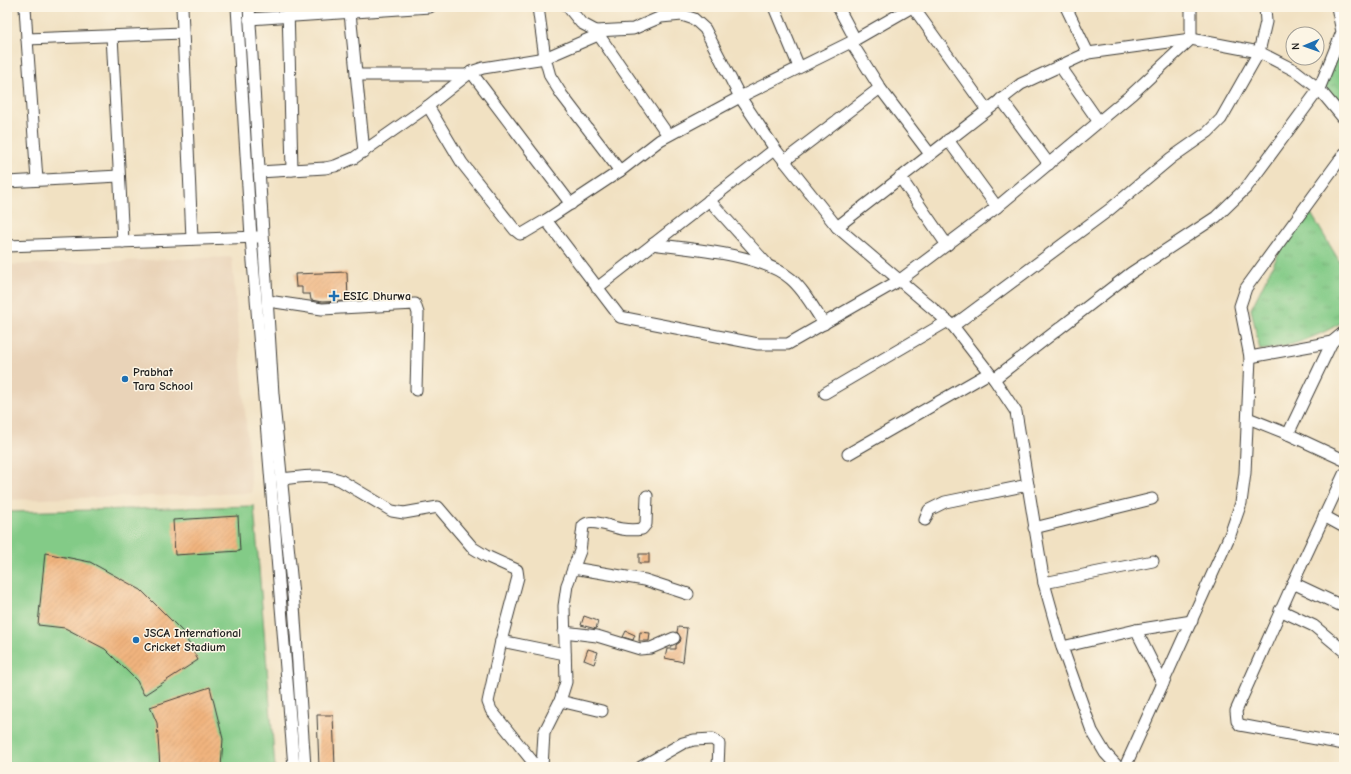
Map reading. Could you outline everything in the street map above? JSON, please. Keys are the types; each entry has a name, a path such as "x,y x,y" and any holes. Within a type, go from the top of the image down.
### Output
{"street":[{"path":"25,7 36,180"},
{"path":"182,7 192,240"},
{"path":"237,7 251,237 294,767"},
{"path":"249,7 273,394 294,604 305,767"},
{"path":"249,19 288,12 350,13 430,7"},
{"path":"538,7 545,58 550,76 559,91 620,171"},
{"path":"568,7 581,23 597,33 668,135"},
{"path":"774,7 799,67"},
{"path":"838,7 853,41 880,88 930,154"},
{"path":"428,106 462,164 515,230 520,234 571,204 620,171 668,135 799,67 853,41 913,7 987,110"},
{"path":"1066,7 1088,53"},
{"path":"546,220 620,317 758,344 788,344 900,280 997,207 1049,164 1099,122 1191,39 1191,7"},
{"path":"825,393 950,324 1109,210 1171,158 1208,132 1220,119 1259,52 1266,22 1265,7"},
{"path":"848,454 991,376 1131,274 1216,217 1246,188 1319,89 1342,32 1338,7"},
{"path":"259,172 335,166 364,152 428,106 468,74 483,68 545,58 597,33 633,29 662,17 684,11 705,29 740,97 775,149 837,227 950,324 991,376 1016,412 1044,583 1062,647 1092,732 1105,753 1118,767"},
{"path":"288,12 292,170"},
{"path":"350,13 364,152"},
{"path":"27,39 183,33"},
{"path":"112,36 123,242"},
{"path":"837,227 1021,84 1088,53 1191,39 1259,52 1296,71 1319,89 1344,119"},
{"path":"1060,66 1099,122"},
{"path":"356,76 468,74"},
{"path":"468,74 571,204"},
{"path":"784,161 880,88"},
{"path":"1001,99 1049,164"},
{"path":"948,140 997,207"},
{"path":"597,288 775,149"},
{"path":"1125,767 1230,535 1241,504 1245,473 1250,357 1240,306 1246,288 1344,154"},
{"path":"7,182 119,176"},
{"path":"900,177 947,245"},
{"path":"709,200 768,265"},
{"path":"7,246 264,237"},
{"path":"652,244 751,259 768,265 792,280 801,290 824,324"},
{"path":"268,301 322,309 414,304 417,306 418,313 416,390"},
{"path":"1288,434 1332,342 1344,332"},
{"path":"1250,357 1332,342"},
{"path":"1248,418 1288,434 1344,460"},
{"path":"1344,474 1280,610 1236,711 1237,721 1240,725 1344,744"},
{"path":"282,479 318,476 332,477 340,480 385,508 397,512 438,507 473,548 486,556 515,568 518,572 488,698 488,706 537,767"},
{"path":"925,520 929,510 945,502 1028,485"},
{"path":"542,767 544,733 560,701 566,682 564,632 565,596 580,551 584,523 602,524 623,529 642,529 646,524 647,496"},
{"path":"1034,528 1152,499"},
{"path":"1324,516 1344,526"},
{"path":"1044,583 1153,561"},
{"path":"574,568 645,580 688,594"},
{"path":"1293,583 1344,607"},
{"path":"1280,610 1314,626 1344,651"},
{"path":"1062,647 1136,630 1192,621"},
{"path":"1136,630 1163,684"},
{"path":"564,632 597,636 640,649 651,648 674,638"},
{"path":"501,641 565,654"},
{"path":"560,701 602,711"},
{"path":"644,766 683,743 694,740 714,739 719,744 718,767"}],"shaded area":[{"name":"Prabhat Tara School","path":"232,257 252,493 7,500 7,265"}],"green space":[{"path":"1344,31 1344,113 1321,92"},
{"path":"1309,210 1344,269 1344,321 1325,332 1293,344 1260,350 1251,309 1283,245"},
{"name":"JSCA International Cricket Stadium","path":"254,506 275,767 7,767 7,512"}],"building":[{"path":"347,272 348,301 322,302 311,300 310,294 302,294 302,287 296,287 295,274"},
{"path":"238,516 240,551 175,555 173,520"},
{"path":"45,553 90,562 141,590 182,631 198,660 144,695 137,681 105,649 65,628 38,625"},
{"path":"639,554 649,554 649,563 639,563"},
{"path":"584,616 598,621 596,629 581,625"},
{"path":"678,627 687,628 683,662 665,658 667,649 676,649 676,645 680,642 681,638 677,632"},
{"path":"626,631 635,635 633,640 623,637"},
{"path":"640,632 650,633 649,641 639,641"},
{"path":"588,649 598,652 594,664 584,660"},
{"path":"210,687 223,739 221,767 160,767 157,723 150,707"},
{"path":"317,715 333,715 335,767 319,767"}],"place":[{"name":"ESIC Dhurwa","path":"334,296"},
{"name":"Prabhat Tara School","path":"125,379"},
{"name":"JSCA International Cricket Stadium","path":"136,640"}]}
